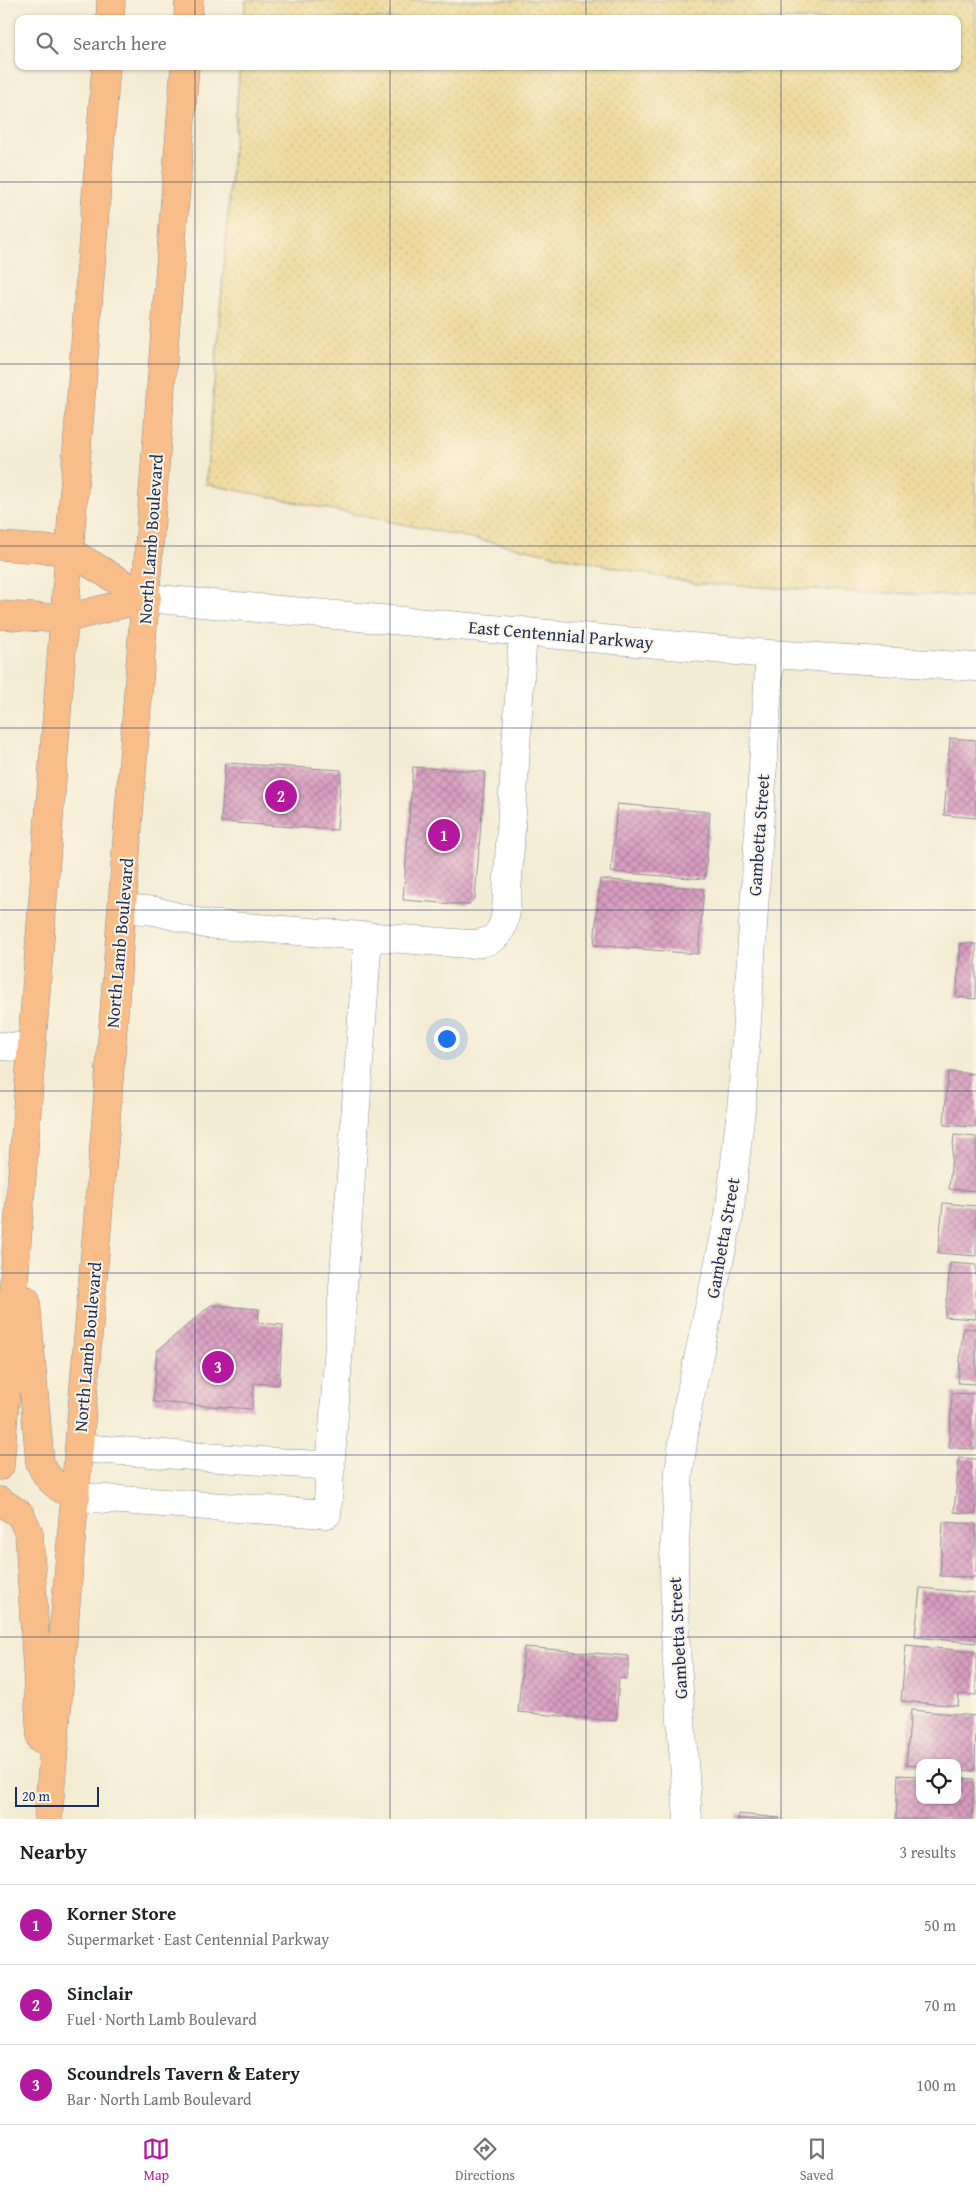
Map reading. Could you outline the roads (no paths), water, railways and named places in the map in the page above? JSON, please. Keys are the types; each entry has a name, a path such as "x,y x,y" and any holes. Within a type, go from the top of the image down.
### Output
{"main road":[{"path":"110,15 111,0"},
{"path":"188,15 189,0"},
{"path":"0,1466 106,70"},
{"name":"North Lamb Boulevard","path":"47,1819 76,1497 123,908 185,70"},
{"name":"East Centennial Parkway","path":"0,546 69,551 147,598"},
{"name":"East Centennial Parkway","path":"0,615 64,619 147,598"},
{"path":"19,1211 38,1452 44,1472 52,1483 61,1490 76,1497"},
{"path":"0,1501 20,1514 29,1533 47,1819"}],"street":[{"name":"East Centennial Parkway","path":"147,598 770,654 976,668"},
{"path":"123,908 155,911 205,924 478,944 493,939 501,931 506,910 523,631"},
{"name":"Gambetta Street","path":"688,1819 675,1634 674,1559 679,1471 688,1405 729,1216 737,1161 770,654"},
{"path":"76,1497 327,1514 368,936"},
{"path":"0,1046 31,1048"},
{"path":"80,1448 330,1466"}],"place":[{"name":"Sinclair","path":"281,796"},
{"name":"Korner Store","path":"444,835"},
{"name":"Scoundrels Tavern & Eatery","path":"218,1367"}]}
